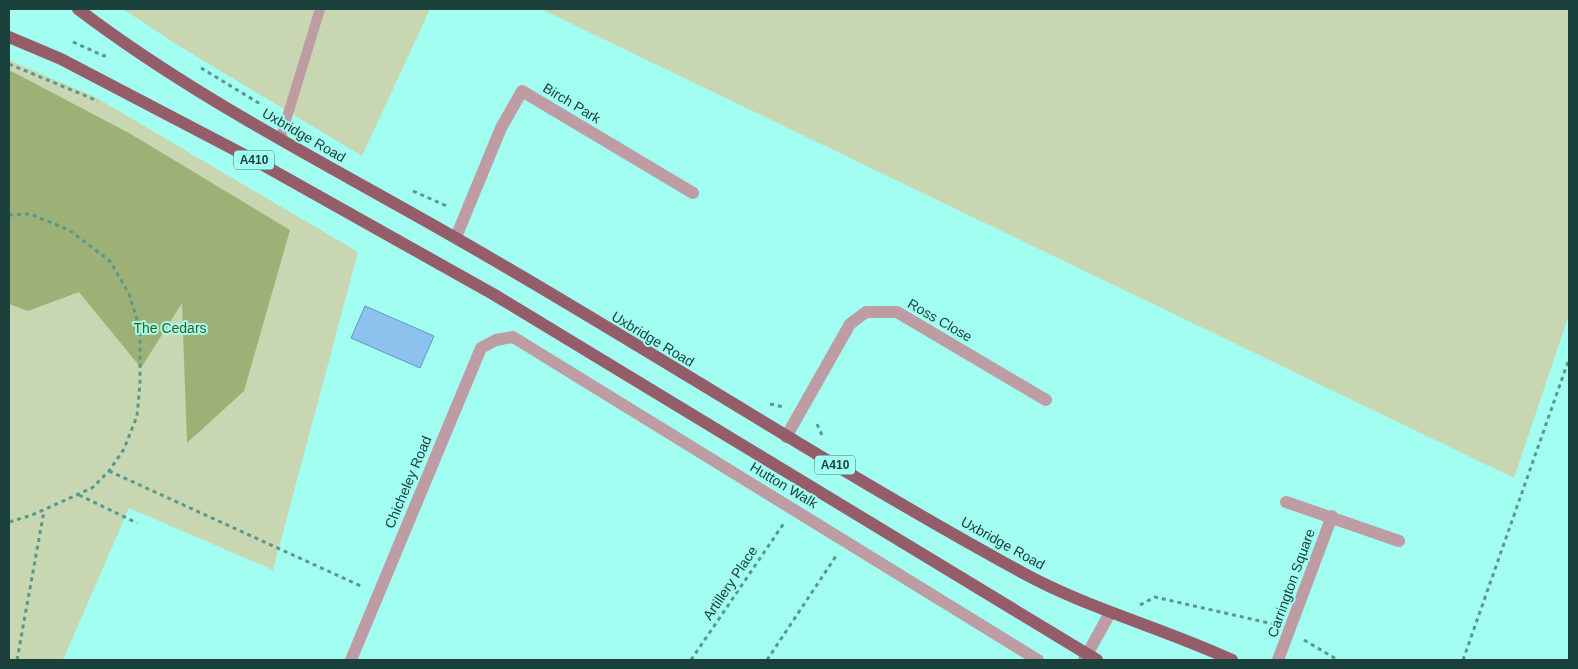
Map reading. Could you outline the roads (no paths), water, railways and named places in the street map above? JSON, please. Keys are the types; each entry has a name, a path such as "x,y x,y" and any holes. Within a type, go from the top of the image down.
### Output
{"main road":[{"name":"Uxbridge Road","path":"78,9 118,39 280,140 456,237 786,437 1026,574 1110,612 1232,660"},
{"name":"A410","path":"9,37 62,59 256,161 493,294 1089,658"}],"street":[{"name":"Birch Park","path":"456,237 501,128 522,91 693,193"},
{"name":"Ross Close","path":"786,437 850,324 866,312 897,312 1046,400"},
{"name":"Chicheley Road","path":"351,660 481,348 496,340 513,337"},
{"name":"Hutton Walk","path":"513,337 1038,660"},
{"name":"Carrington Square","path":"1286,502 1332,516 1399,541"},
{"name":"Carrington Square","path":"1278,660 1332,516"},
{"path":"1089,658 1110,612"}],"lane":[{"path":"280,140 320,9"}],"park label":[{"name":"The Cedars","path":"170,328"}]}
